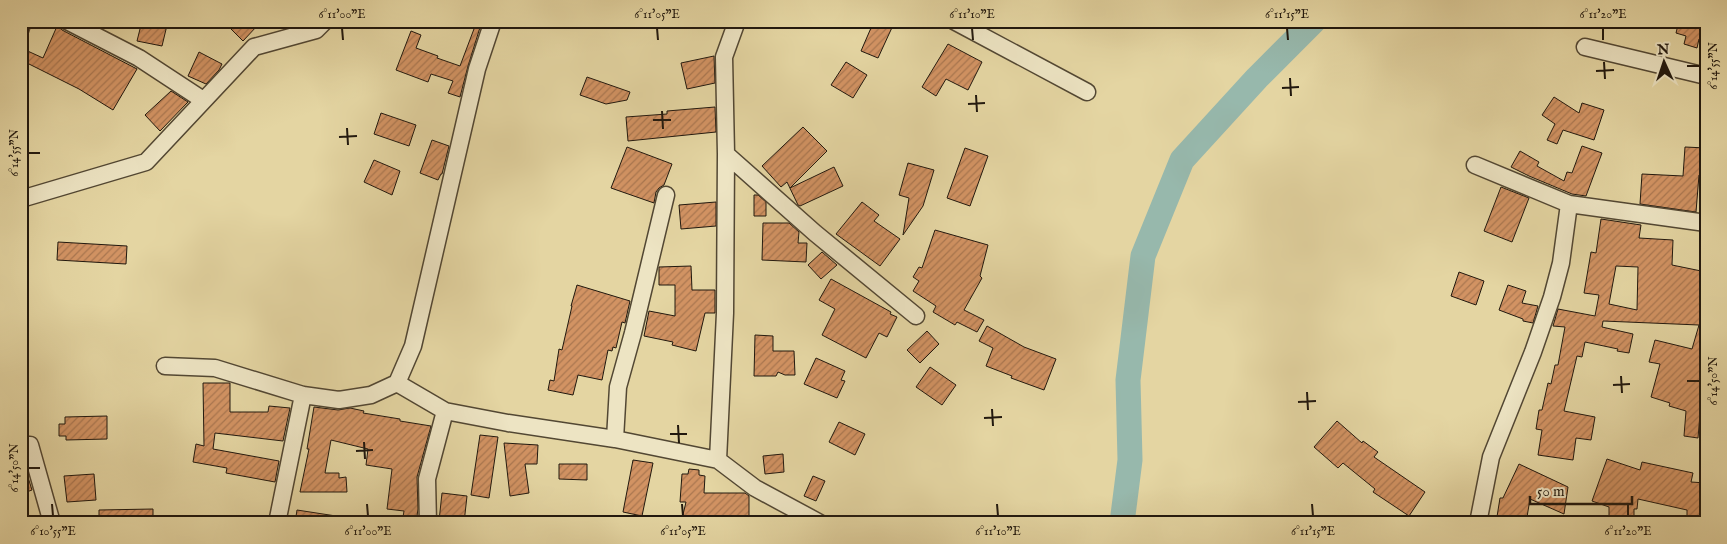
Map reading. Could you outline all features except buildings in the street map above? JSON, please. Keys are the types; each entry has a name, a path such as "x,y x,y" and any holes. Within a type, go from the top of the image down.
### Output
{"street":[{"path":"21,28 22,21"},
{"path":"67,21 138,58 203,100"},
{"path":"21,199 146,162 254,47 316,30 325,21"},
{"path":"165,366 215,368 302,395 339,400 371,395 397,383 413,346 477,68 494,21"},
{"path":"718,460 725,313 726,154 724,57 737,21"},
{"path":"954,21 1087,92"},
{"path":"1585,47 1706,76"},
{"path":"726,154 815,233 916,316"},
{"path":"1475,165 1569,204 1706,223"},
{"path":"616,439 618,387 666,195"},
{"path":"1478,523 1491,457 1533,352 1552,297 1561,263 1569,204"},
{"path":"397,383 445,411 508,423 616,439 718,460 755,488 820,523"},
{"path":"278,523 302,395"},
{"path":"428,523 427,480 445,411"},
{"path":"21,445 30,445 52,523"}],"waterway":[{"path":"1122,523 1130,460 1128,380 1143,256 1182,160 1257,78 1314,21"}]}
